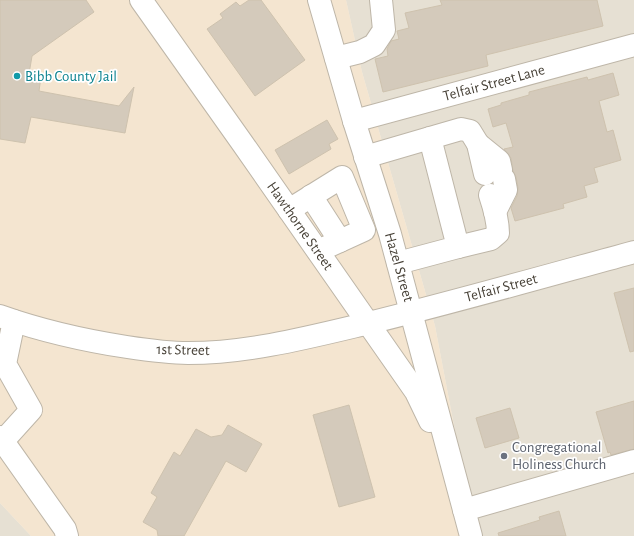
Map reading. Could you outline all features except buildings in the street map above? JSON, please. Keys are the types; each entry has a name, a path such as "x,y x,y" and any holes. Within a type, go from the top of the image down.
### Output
{"street":[{"name":"Hawthorne Street","path":"141,0 416,392 449,458"},
{"name":"Hazel Street","path":"319,0 354,121 398,263 471,536"},
{"path":"336,58 360,52 374,45 384,30 381,0"},
{"name":"Telfair Street Lane","path":"354,121 634,44"},
{"path":"365,157 461,128 470,132 478,144 495,186 498,233 491,239 398,263"},
{"path":"430,138 458,247"},
{"path":"289,210 342,177 364,230"},
{"path":"310,196 340,241"},
{"path":"318,251 364,230 386,222"},
{"name":"Telfair Street","path":"368,323 634,252"},
{"path":"7,318 6,364 31,410 1,439 65,529 67,536"},
{"name":"1st Street","path":"7,318 52,333 86,341 147,350 188,353 240,349 306,338 368,323"},
{"path":"464,510 634,461"}],"shaded area":[{"path":"0,0 346,0 362,72 435,326 475,536 31,536 0,503"},
{"path":"346,0 634,0 634,536 475,536 435,326 362,72"},
{"path":"0,503 31,536 0,536"}],"place":[{"name":"Bibb County Jail","path":"17,76"},
{"name":"Congregational Holiness Church","path":"504,456"}]}
